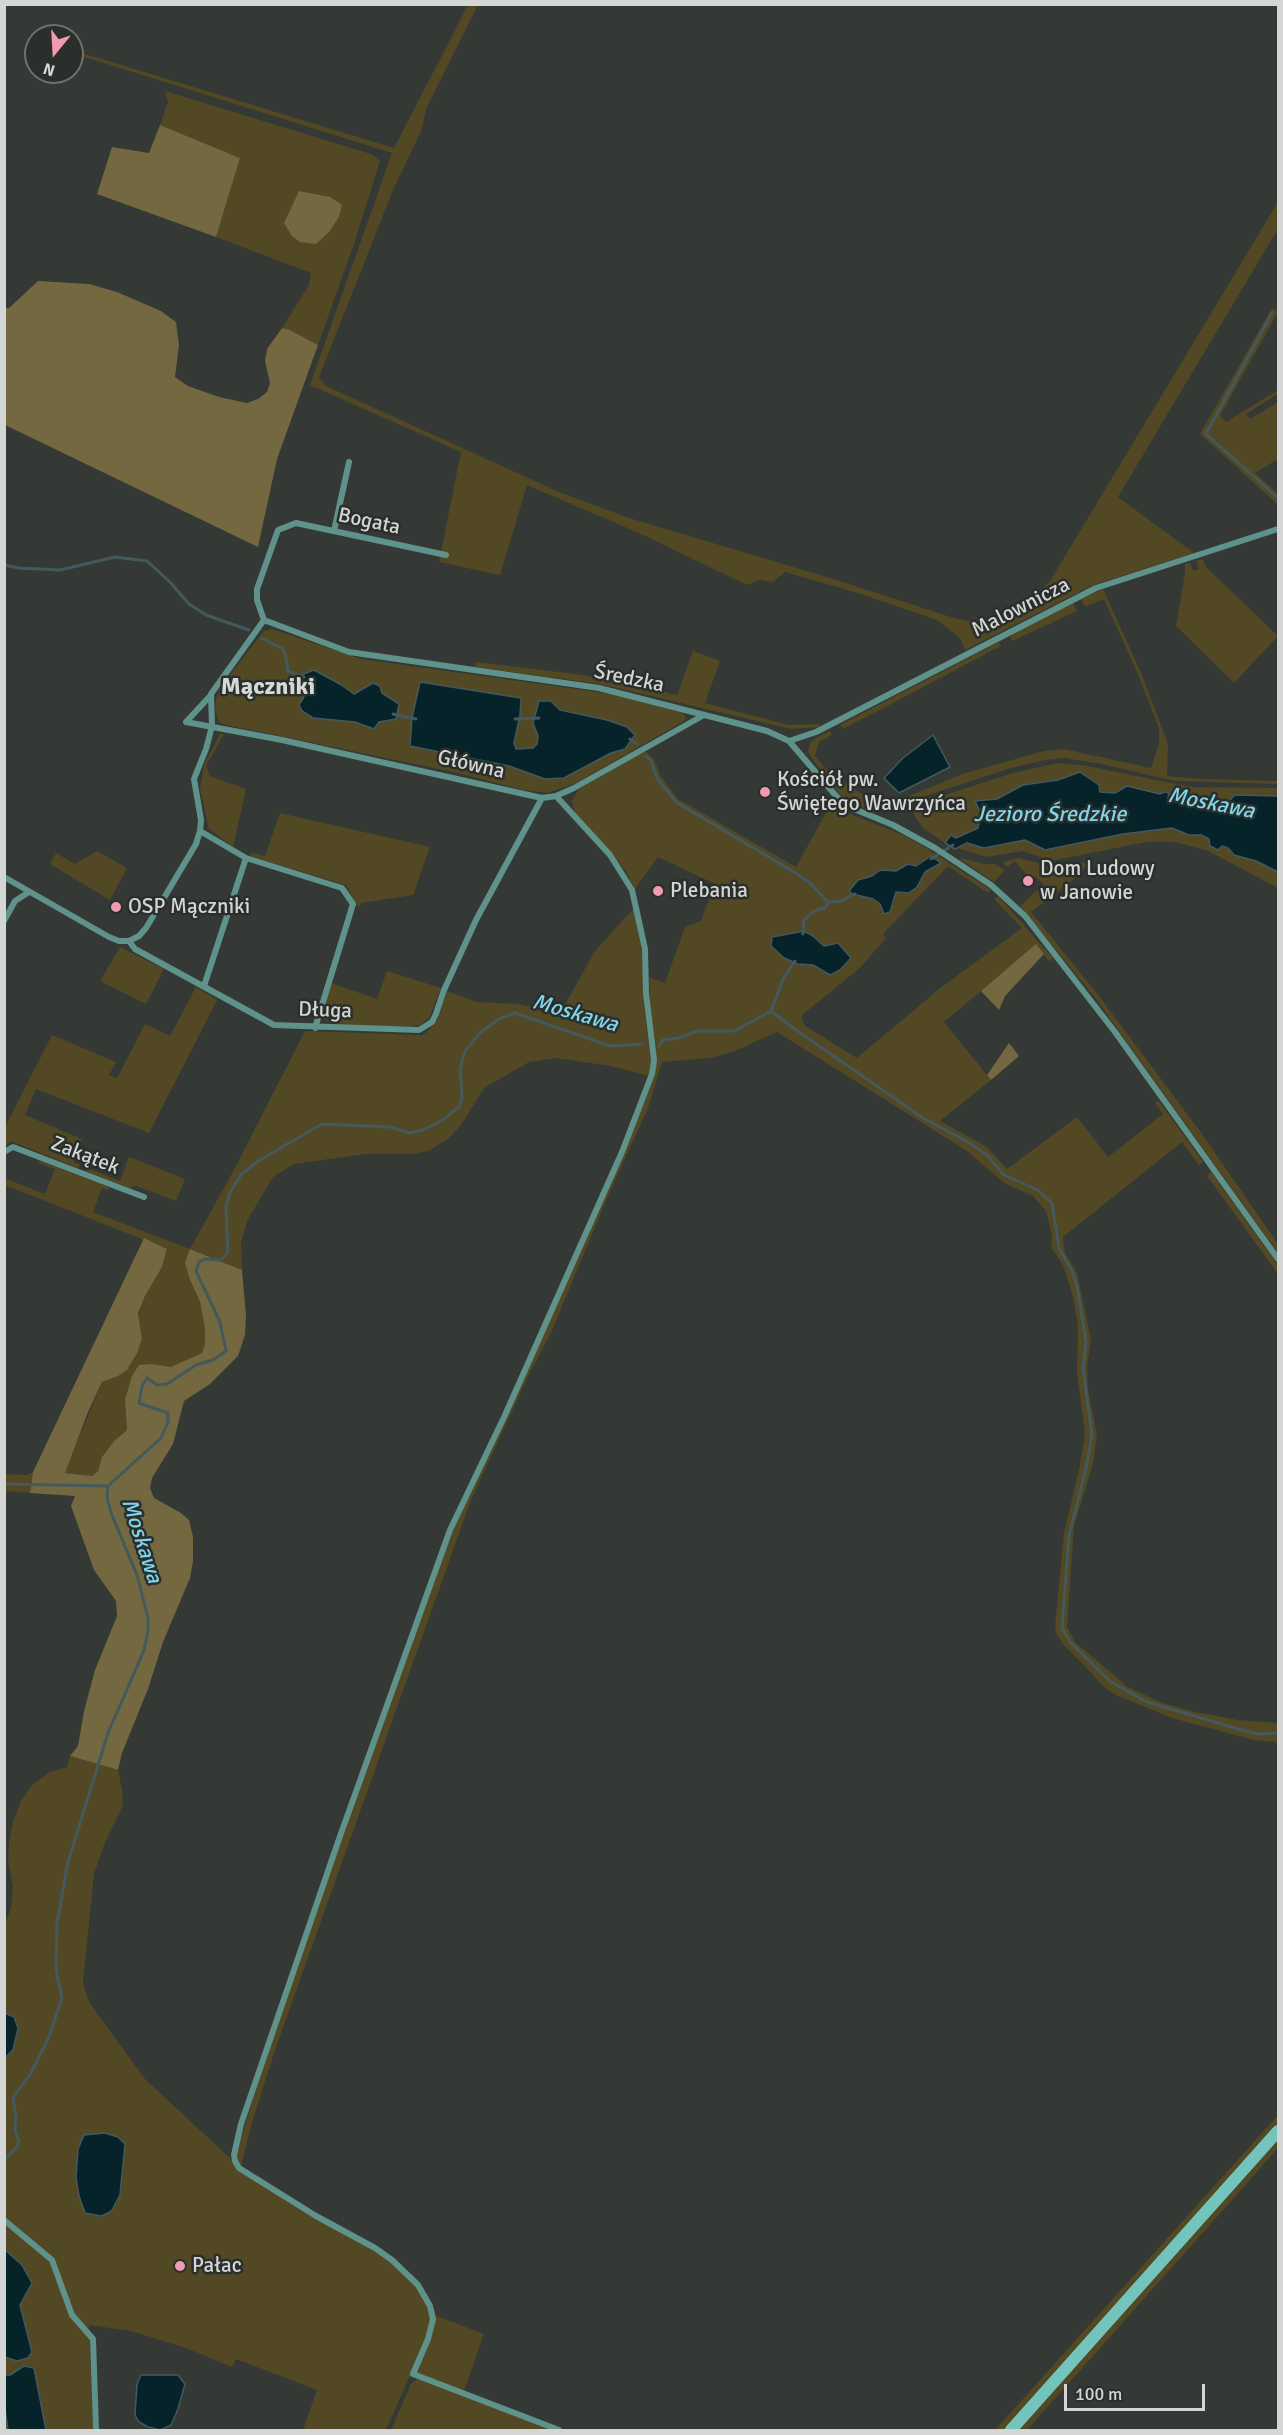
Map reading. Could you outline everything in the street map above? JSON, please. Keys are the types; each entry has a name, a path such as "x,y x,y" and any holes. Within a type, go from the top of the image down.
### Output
{"street":[{"path":"334,531 349,462"},
{"name":"Bogata","path":"264,620 257,600 260,577 278,530 285,525 296,523 446,555"},
{"name":"Malownicza","path":"789,741 816,732 1096,588 1278,529"},
{"path":"129,941 146,928 196,844 201,820 194,779 206,750 212,726 212,694 264,620"},
{"name":"Średzka","path":"264,620 349,652 599,688 767,731 789,741 847,806 893,825 935,848 991,885 1031,923 1115,1032 1278,1259"},
{"name":"Główna","path":"212,694 186,722 542,798 556,796 574,788 705,714"},
{"path":"556,796 610,855 632,890 645,949 648,1014 654,1060 648,1087 622,1152 506,1415 450,1530 339,1839 241,2124 234,2161 239,2168 316,2216 375,2248 392,2260 418,2285 430,2306 433,2319 428,2339 413,2374 559,2430"},
{"name":"Długa","path":"4,877 109,937 119,941 129,941 135,949 274,1025 418,1030 432,1022 476,920 542,798"},
{"path":"200,831 246,858 342,888 353,904 315,1028"},
{"path":"204,986 246,858"},
{"path":"4,921 15,901 29,892"},
{"name":"Zakątek","path":"4,1152 13,1147 144,1197"},
{"path":"1011,2430 1278,2131"},
{"path":"4,2220 52,2260 72,2315 93,2339 96,2430"}],"shaded area":[{"path":"468,5 478,5 426,109 422,129 393,190 319,377 326,386 559,492 629,518 967,621 998,617 1038,594 1050,581 1278,202 1278,229 1118,497 1194,553 1093,585 965,650 960,638 937,620 858,593 785,572 773,582 760,580 747,585 639,533 527,485 500,575 439,562 461,452 310,385 392,153 84,57 84,54 394,148"},
{"path":"165,91 371,154 380,161 354,244 318,345 282,328 309,285 311,273 216,237 240,158 160,125 168,102"},
{"path":"160,125 240,158 216,237 97,194 112,147 149,153"},
{"path":"299,191 330,197 342,205 339,217 329,232 316,244 300,242 292,236 284,223"},
{"path":"38,281 89,284 117,292 161,311 176,322 179,345 175,377 188,386 219,397 247,403 267,392 270,383 265,361 267,349 282,328 318,345 277,459 258,547 5,425 5,308 9,308"},
{"path":"1272,308 1278,312 1220,416 1226,422 1278,390 1278,394 1246,414 1250,419 1278,402 1278,459 1255,473 1278,494 1278,505 1200,434"},
{"path":"1203,559 1206,567 1278,636 1234,683 1176,626 1185,564 1190,563 1193,571 1199,569 1196,561"},
{"path":"1103,589 1141,673 1168,744 1167,776 1278,781 1278,784 1174,781 1102,764 1064,758 1011,768 873,813 841,796 811,757 808,750 810,744 814,739 830,731 832,735 819,742 815,756 830,774 883,807 962,774 1044,751 1064,749 1151,768 1159,744 1159,728 1138,674 1104,599 1085,607 1081,599"},
{"path":"1073,602 1077,611 1012,641 1010,636"},
{"path":"272,629 361,659 612,694 683,713 686,717 684,721 576,783 548,793 523,790 458,773 222,724 219,722 215,709 220,688 264,631"},
{"path":"999,642 1001,646 914,692 843,729 840,725"},
{"path":"693,651 720,661 705,703 789,725 819,724 819,727 791,729 600,684 475,667 476,662 575,674 618,681 677,695"},
{"path":"220,734 224,734 206,766 210,776 246,789 233,847 209,829 200,789 204,765"},
{"path":"645,751 654,759 660,775 678,799 796,867 833,800 853,815 903,835 923,846 991,890 988,893 948,866 883,934 886,938 860,968 802,1015 805,1026 857,1058 939,989 1022,928 994,899 999,897 1053,958 1050,962 1036,945 944,1022 991,1080 940,1121 987,1147 1007,1169 1077,1117 1108,1157 1163,1114 1155,1103 1159,1101 1203,1162 1199,1165 1182,1142 1063,1237 1065,1253 1077,1273 1091,1340 1087,1366 1088,1390 1097,1435 1093,1464 1074,1526 1067,1627 1075,1642 1128,1687 1160,1702 1195,1712 1238,1720 1278,1723 1278,1742 1254,1740 1172,1718 1116,1695 1104,1687 1064,1645 1056,1633 1064,1533 1085,1434 1077,1372 1078,1326 1073,1297 1064,1267 1051,1247 1052,1235 1046,1211 1033,1196 1004,1183 967,1151 777,1032 735,1051 710,1058 662,1062 648,1108 608,1196 550,1335 531,1370 471,1500 275,2050 241,2166 236,2155 257,2086 353,1805 435,1576 464,1504 651,1086 654,1074 649,977 665,983 685,927 701,921 715,884 658,857 635,889 615,857 575,813 572,801 579,789","holes":["931,856 939,865 925,872 917,887 902,893 896,892 894,904 884,914 880,904 873,899 853,894 858,880 873,876 880,870 896,871 908,864 915,866","804,931 824,946 844,950 851,958 840,970 822,972 772,937"]},
{"path":"1058,763 1087,766 1191,787 1278,788 1278,796 1235,795 1223,807 1207,809 1198,802 1168,798 1127,787 1115,793 1100,792 1099,785 1080,772 1058,780 1023,785 997,799 976,801 982,813 978,828 956,838 948,838 945,843 923,828 914,815 914,805 1013,773"},
{"path":"280,813 430,847 413,895 361,903 360,907 357,906 346,885 250,856 252,853 265,856"},
{"path":"1172,828 1189,835 1201,835 1229,848 1234,855 1256,861 1278,872 1278,888 1206,850 1175,842 1146,842 1056,860 1047,860 1023,851 986,857 957,848 967,843 984,848 1025,840 1045,850 1123,834"},
{"path":"97,851 127,868 110,900 50,864 56,853 75,864"},
{"path":"961,858 984,864 995,864 1005,870 994,882"},
{"path":"1019,858 1058,868 1091,861 1073,880 1031,912 1099,996 1202,1134 1278,1244 1278,1253 1096,999 1020,906 1044,884 1034,876 1030,879 1015,861 1007,867 1003,864"},
{"path":"634,908 642,951 645,1014 651,1061 649,1076 611,1066 556,1058 529,1062 484,1088 461,1125 448,1139 428,1151 415,1154 365,1154 294,1164 273,1177 247,1221 241,1243 242,1270 191,1249 190,1280 200,1302 205,1328 205,1344 202,1353 171,1368 151,1364 125,1400 127,1430 114,1441 102,1457 98,1471 92,1476 64,1473 102,1382 118,1376 145,1296 162,1267 167,1249 5,1185 4,1178 45,1194 55,1169 38,1163 40,1161 109,1187 108,1190 102,1188 93,1212 190,1249 235,1168 305,1031 422,1035 438,1019 447,991 477,1002 518,1004 553,1011 561,1009 595,951"},
{"path":"1036,944 1044,954 1005,996 999,1010 981,991"},
{"path":"120,947 164,969 146,1004 100,981"},
{"path":"387,971 441,988 429,1018 420,1025 411,1026 335,1026 324,1019 323,1013 331,983 377,999"},
{"path":"196,987 217,1000 149,1133 36,1089 25,1115 82,1139 73,1162 80,1165 78,1168 11,1141 5,1146 5,1127 52,1035 116,1062 109,1075 117,1078 145,1024 170,1036"},
{"path":"1009,1043 1019,1056 991,1080 987,1075"},
{"path":"129,1157 185,1179 176,1201 136,1186 129,1188 85,1171 87,1168 120,1181"},
{"path":"1211,1172 1278,1265 1278,1274 1207,1176"},
{"path":"144,1238 167,1249 162,1267 145,1296 138,1314 142,1339 127,1370 102,1382 65,1473 92,1476 98,1471 102,1457 114,1441 127,1430 125,1400 132,1376 139,1365 171,1367 202,1353 205,1344 205,1328 200,1302 185,1263 190,1249 242,1270 246,1316 245,1335 238,1356 210,1384 184,1401 173,1444 152,1478 150,1488 154,1498 189,1520 193,1537 193,1561 190,1578 163,1642 148,1689 122,1753 118,1770 70,1756 78,1746 95,1670 117,1616 116,1601 94,1570 71,1506 75,1496 30,1493 33,1472"},
{"path":"33,1472 30,1493 5,1491 5,1474 27,1475"},
{"path":"70,1756 118,1770 122,1790 123,1805 104,1845 94,1874 83,1982 89,2002 145,2079 230,2158 238,2169 390,2261 416,2286 427,2306 431,2318 430,2330 386,2430 303,2430 317,2390 236,2359 232,2367 186,2348 131,2331 89,2325 93,2430 5,2430 4,1927 11,1908 13,1887 8,1859 9,1843 13,1822 21,1801 32,1785 50,1772 67,1767"},
{"path":"1278,2115 1278,2123 1005,2430 995,2430"},
{"path":"1278,2137 1278,2148 1233,2199 1027,2430 1018,2430"},
{"path":"434,2315 484,2334 464,2391 416,2372 434,2328"},
{"path":"418,2378 552,2430 391,2430 411,2384"}],"water":[{"path":"314,670 354,694 373,683 380,686 382,693 399,704 396,719 379,722 374,729 355,722 313,718 302,711 299,705 304,697 301,675"},
{"path":"420,682 521,698 514,743 516,749 533,748 537,744 538,736 533,723 539,701 551,701 560,710 607,720 627,727 635,735 625,749 611,753 564,778 545,779 509,766 410,746 412,718"},
{"path":"933,735 950,767 899,793 884,778 903,758"},
{"name":"Jezioro Średzkie","path":"1080,772 1099,785 1100,792 1115,793 1127,786 1160,794 1169,793 1168,798 1198,802 1207,809 1223,807 1235,795 1278,796 1278,872 1256,861 1234,855 1228,848 1222,846 1218,850 1210,846 1209,839 1201,835 1189,835 1172,828 1123,834 1045,850 1025,840 984,848 967,843 955,849 945,843 951,835 956,838 978,828 981,813 975,801 997,799 1023,785 1058,780"},
{"path":"931,856 941,863 925,872 917,887 909,893 896,892 890,912 884,914 880,904 873,899 849,891 858,880 872,876 880,870 896,871 908,864 916,866"},
{"path":"804,931 824,946 838,943 851,958 840,970 830,975 813,965 798,964 784,958 771,946 772,937"},
{"path":"5,2013 14,2017 18,2028 13,2050 5,2058"},
{"path":"105,2133 118,2137 125,2144 120,2195 112,2210 101,2216 85,2213 76,2177 78,2149 84,2135"},
{"path":"4,2249 22,2265 32,2283 20,2305 32,2352 28,2358 17,2361 5,2357"},
{"path":"24,2366 34,2368 46,2430 8,2430 5,2409 5,2375 10,2375"},
{"path":"141,2375 178,2375 185,2384 171,2425 160,2430 139,2422 135,2415 137,2384"}],"waterway":[{"path":"1272,313 1206,434 1278,498"},
{"path":"4,565 60,570 115,557 147,561 189,604 206,615 249,630"},
{"path":"261,638 282,648 288,671 304,677"},
{"path":"393,714 416,719"},
{"path":"515,719 539,718"},
{"path":"630,739 637,744"},
{"path":"646,756 651,761 657,778 676,802 794,872 810,883 828,902"},
{"name":"Moskawa","path":"931,859 953,845"},
{"name":"Moskawa","path":"803,934 804,920 814,911 826,907 828,902 841,901 855,894"},
{"name":"Moskawa","path":"659,1046 663,1040 679,1038 697,1031 734,1031 771,1011 783,979 795,961"},
{"path":"771,1011 923,1118 970,1143 987,1155 1004,1175 1038,1190 1052,1203 1059,1248 1072,1271 1077,1286 1086,1342 1083,1368 1092,1435 1069,1535 1062,1628 1070,1642 1111,1682 1147,1702 1258,1734 1278,1733"},
{"name":"Moskawa","path":"4,2160 16,2148 19,2141 15,2131 16,2117 13,2097 30,2075 48,2039 62,1998 56,1970 57,1923 68,1862 108,1733 144,1650 148,1631 148,1618 137,1575 111,1513 107,1497 108,1486 161,1438 168,1422 168,1413 139,1403 142,1386 147,1378 157,1385 167,1384 196,1365 213,1360 226,1351 220,1322 196,1271 199,1262 205,1259 221,1260 228,1252 226,1208 230,1192 241,1175 258,1161 322,1124 390,1127 410,1133 423,1130 443,1120 460,1106 462,1096 460,1069 465,1051 480,1033 499,1019 515,1013 610,1046 642,1044"},
{"path":"4,1484 108,1486"}],"place":[{"name":"Kościół pw. Świętego Wawrzyńca","path":"765,792"},
{"name":"Dom Ludowy w Janowie","path":"1028,881"},
{"name":"Plebania","path":"658,891"},
{"name":"OSP Mączniki","path":"116,907"},
{"name":"Pałac","path":"180,2266"}],"district":[{"name":"Mączniki","path":"268,688"}]}
